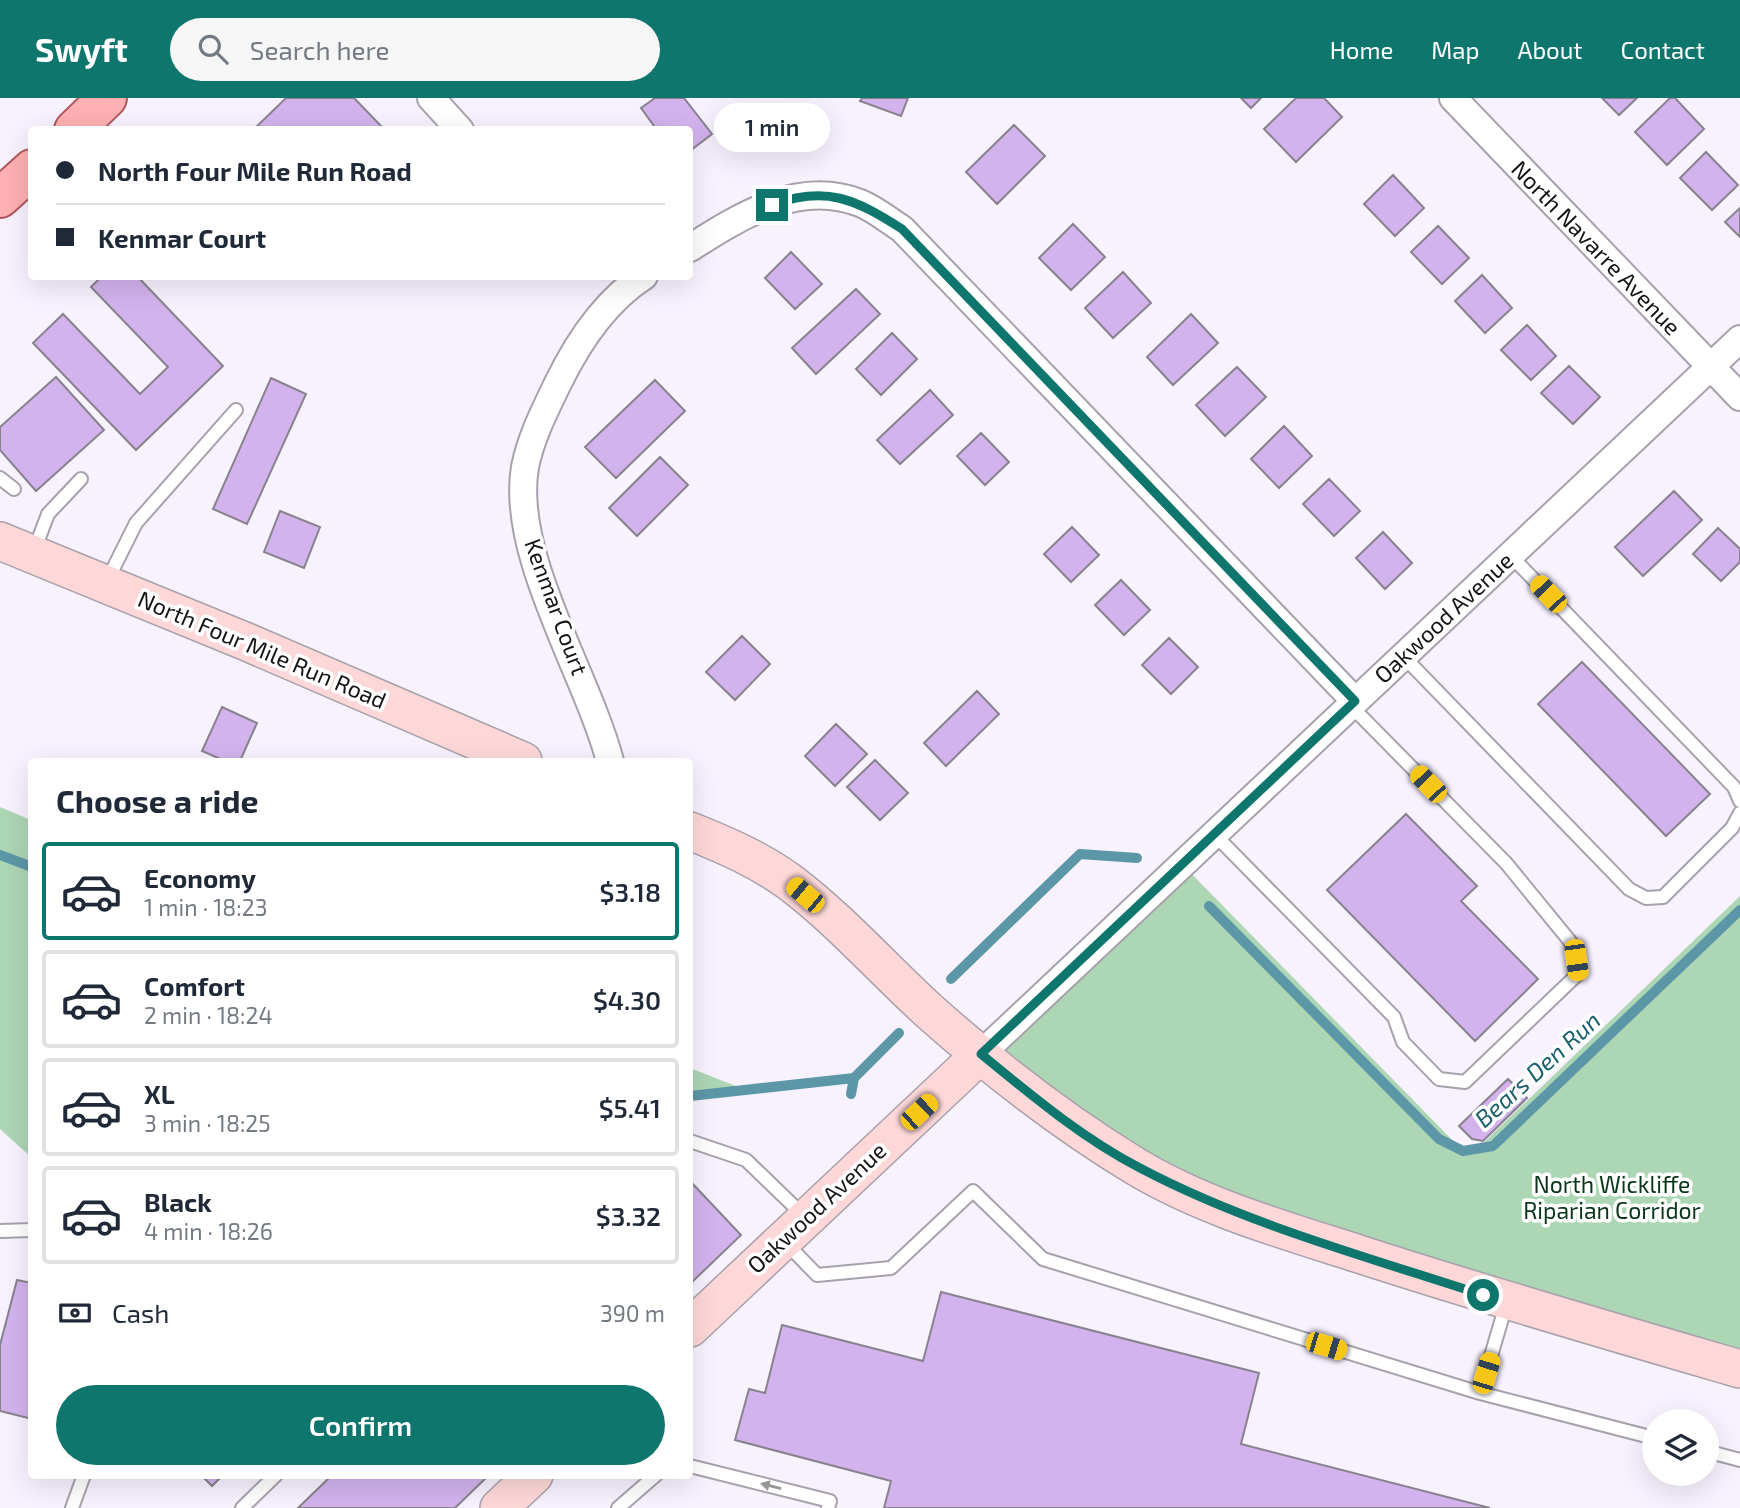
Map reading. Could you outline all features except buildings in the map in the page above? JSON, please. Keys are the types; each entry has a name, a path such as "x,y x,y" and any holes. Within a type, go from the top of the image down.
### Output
{"main road":[{"path":"78,126 107,98"},
{"path":"0,198 28,173"}],"street":[{"path":"430,98 456,126"},
{"name":"North Navarre Avenue","path":"1453,98 1740,397"},
{"path":"693,246 751,212 792,197 817,195 862,204 902,229 1353,703"},
{"name":"Kenmar Court","path":"609,758 599,719 540,577 527,534 523,497 525,468 536,428 587,332 626,281"},
{"name":"Oakwood Avenue","path":"693,1325 1740,339"},
{"name":"North Four Mile Run Road","path":"0,541 516,758"},
{"path":"693,832 729,847 790,883 835,920 928,1010 1045,1107 1137,1167 1208,1202 1311,1239 1740,1370"}],"lane":[{"path":"106,584 136,523 236,410"},
{"path":"0,478 14,489"},
{"path":"33,555 48,514 81,479"},
{"path":"1511,556 1734,787 1740,801"},
{"path":"1404,657 1629,889 1646,898 1662,897 1732,828 1740,813"},
{"path":"1213,833 1394,1017 1403,1042 1439,1079 1465,1082 1578,974 1573,945 1506,863 1353,703"},
{"path":"693,1142 746,1160 795,1229 817,1275 891,1269 973,1191 1043,1259 1480,1393 1642,1435"},
{"path":"0,1231 28,1230"},
{"path":"1480,1393 1507,1301"},
{"path":"1719,1454 1740,1460"},
{"path":"693,1467 830,1501 828,1508"},
{"path":"72,1508 83,1479"},
{"path":"242,1508 272,1479"},
{"path":"618,1508 651,1479"}],"green space":[{"path":"0,807 28,819 28,1154 0,1129"},
{"name":"North Wickliffe Riparian Corridor","path":"1181,863 1463,1151 1477,1149 1740,896 1740,1369 1208,1202 981,1054"},
{"path":"693,1069 746,1090 693,1096"}],"waterway":[{"name":"Bears Den Run","path":"951,979 1080,854 1137,858"},
{"name":"Bears Den Run","path":"0,855 28,866"},
{"name":"Bears Den Run","path":"1209,906 1439,1139 1463,1151 1493,1146 1740,910"},
{"name":"Bears Den Run","path":"693,1096 854,1078 899,1033"},
{"path":"851,1094 854,1078"}],"route":[{"path":"772,205 792,197 841,197 862,204 902,229 1355,701 981,1054 1045,1107 1137,1167 1208,1202 1483,1295"}]}
